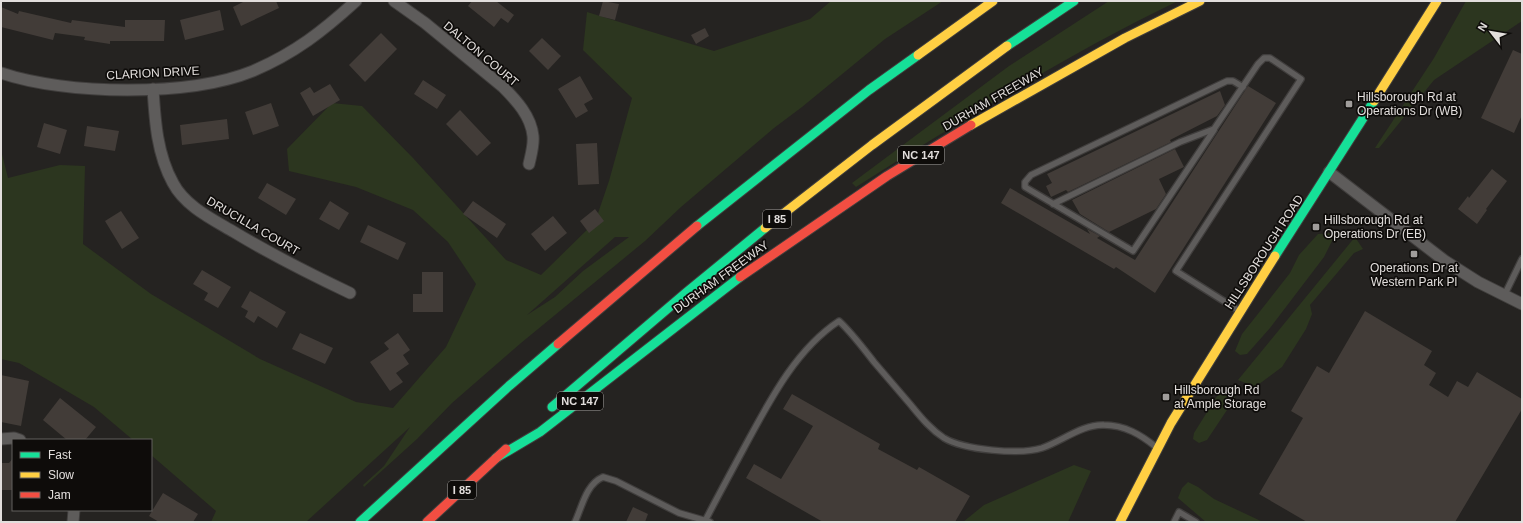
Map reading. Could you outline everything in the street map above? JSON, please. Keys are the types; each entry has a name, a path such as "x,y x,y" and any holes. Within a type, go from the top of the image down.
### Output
{"main road":[{"path":"360,522 509,386 686,235 857,99 993,1"},
{"name":"I 85","path":"546,412 697,284 825,181 970,72 1074,1"},
{"name":"DURHAM FREEWAY","path":"496,458 540,432 713,297 769,256 888,176 966,128 1125,38 1200,1"},
{"name":"HILLSBOROUGH ROAD","path":"1120,522 1158,448 1195,383 1437,1"},
{"name":"I 85","path":"427,522 530,428"}],"street":[{"name":"CLARION DRIVE","path":"1,73 27,80 105,90 181,87 208,83 243,75 299,48 328,26 356,1"},
{"name":"DALTON COURT","path":"394,1 503,86 514,98 528,119 534,137 529,164"},
{"name":"DRUCILLA COURT","path":"153,88 157,137 172,183 181,196 213,220 261,248 350,294"},
{"path":"1329,172 1445,260 1478,282 1522,304"},
{"path":"1,439 17,439"},
{"path":"73,522 74,511"}],"lane":[{"path":"1240,311 1176,270 1301,78 1270,58 1264,58 1258,64 1243,87 1214,129 1133,251 1025,187 1025,182 1032,175 1227,81 1233,81 1243,87"},
{"path":"1053,204 1180,142 1214,129"},
{"path":"1504,296 1522,259"},
{"path":"575,522 590,488 597,480 603,477 616,481 679,513 708,521 720,491 764,411 784,380 820,334 839,321 849,330 890,382 927,424 945,438 968,447 1022,452 1041,448 1086,428 1103,424 1119,426 1138,433 1158,448"},
{"path":"1174,522 1179,512 1196,522"}],"green space":[{"path":"831,1 943,1 885,39 774,128 681,207 645,241 521,343 452,403 417,439 364,487 363,485 384,466 410,427 306,522 211,522 216,511 152,456 152,439 132,439 94,407 19,363 1,359 1,150 8,178 60,165 85,166 83,244 151,294 260,359 356,402 393,408 446,347 476,284 448,242 413,210 356,187 289,171 287,149 332,103 362,106 413,158 506,260 541,275 595,222 609,181 632,98 583,50 587,12 714,51 810,19","holes":["615,237 629,237 583,271 555,297 527,315"]},
{"path":"1109,1 1178,1 1055,66 974,113 856,187 852,183 1009,66"},
{"path":"1466,1 1522,1 1522,21 1434,80 1379,148 1375,148 1434,58"},
{"path":"1332,233 1332,241 1324,257 1270,328 1247,354 1240,355 1235,351 1242,334 1290,273 1299,255 1318,234"},
{"path":"1355,237 1363,249 1354,253 1310,305 1312,314 1306,329 1282,367 1255,387 1238,380"},
{"path":"1228,388 1234,391 1235,398 1207,440 1199,443 1193,439 1194,433 1219,393"},
{"path":"1074,465 1091,471 1068,522 963,522 984,505"},
{"path":"1188,482 1198,487 1214,499 1263,522 1206,522 1178,498 1182,488"}],"building":[{"path":"245,1 276,1 279,8 241,26 233,7"},
{"path":"472,1 496,1 514,15 508,23 501,18 494,27 468,6"},
{"path":"603,1 619,4 615,20 599,16"},
{"path":"1,7 18,14 19,11 71,23 72,20 125,27 125,20 165,20 164,41 110,41 110,44 84,40 85,37 55,33 53,40 1,27"},
{"path":"220,10 224,30 185,40 180,20"},
{"path":"705,28 709,36 696,44 691,35"},
{"path":"381,33 397,49 365,82 349,65"},
{"path":"542,38 561,56 548,70 529,51"},
{"path":"1513,50 1522,54 1522,115 1514,133 1481,118"},
{"path":"580,76 593,99 584,104 588,111 576,118 558,89"},
{"path":"423,80 446,95 437,109 414,94"},
{"path":"330,84 340,100 313,116 300,93 310,87 314,93"},
{"path":"1248,86 1276,103 1155,293 1116,267 1114,269 1001,203 1010,188 1090,234 1087,229 1100,236 1097,238 1135,260"},
{"path":"1220,91 1225,105 1217,116 1170,140 1171,142 1068,192 1066,190 1051,197 1046,186 1052,183 1047,174"},
{"path":"271,103 279,126 253,135 245,112"},
{"path":"460,110 491,143 477,156 446,124"},
{"path":"227,119 229,139 182,145 180,125"},
{"path":"44,123 67,130 60,154 37,147"},
{"path":"87,126 119,131 115,151 84,146"},
{"path":"597,143 599,184 578,185 576,144"},
{"path":"1175,149 1184,167 1159,179 1166,194 1156,209 1109,232 1080,214 1072,200"},
{"path":"1492,169 1507,181 1486,209 1487,210 1477,224 1458,209 1468,196 1469,198"},
{"path":"267,183 296,199 286,215 258,198"},
{"path":"330,201 349,213 339,230 319,219"},
{"path":"473,201 506,224 497,238 463,214"},
{"path":"595,209 604,221 589,233 580,221"},
{"path":"121,211 139,238 122,249 105,221"},
{"path":"553,216 567,233 545,251 531,234"},
{"path":"368,225 406,243 398,260 360,242"},
{"path":"202,270 231,287 218,308 204,300 208,293 193,284"},
{"path":"422,272 443,272 443,312 413,312 413,294 422,294"},
{"path":"250,291 286,312 277,328 258,316 254,323 245,317 248,311 241,307"},
{"path":"1365,311 1432,351 1424,365 1436,373 1429,385 1448,397 1457,381 1468,387 1477,372 1522,399 1522,409 1455,522 1307,522 1259,494 1303,418 1291,411 1317,366 1329,373"},
{"path":"300,333 333,348 325,364 292,349"},
{"path":"398,333 410,350 403,355 409,364 396,373 403,382 390,391 370,362 389,349 384,343"},
{"path":"1,375 29,381 21,426 1,422"},
{"path":"792,394 880,444 878,449 917,470 919,467 970,496 955,522 823,522 746,478 754,464 781,479 813,426 783,409"},
{"path":"60,398 96,427 86,439 66,439 43,420"},
{"path":"12,459 12,490 1,490 1,463 9,463"},
{"path":"163,493 198,514 193,522 159,522 149,516"},
{"path":"633,507 648,514 645,522 626,522"}],"traffic: fast":[{"path":"1007,46 1074,1"},
{"path":"697,226 869,90 918,55"},
{"path":"1275,256 1374,101"},
{"path":"552,407 765,228"},
{"path":"496,458 540,432 740,277"},
{"path":"360,522 509,386 558,344"}],"traffic: slow":[{"path":"918,55 993,1"},
{"path":"971,125 1125,38 1200,1"},
{"path":"1374,101 1437,1"},
{"path":"765,228 872,145 1007,46"},
{"path":"1120,522 1171,423 1275,256"}],"traffic: jam":[{"path":"740,277 887,176 971,125"},
{"path":"558,344 697,226"},
{"path":"427,522 506,449"}],"place":[{"name":"Hillsborough Rd at Operations Dr (WB)","path":"1349,104"},
{"name":"Hillsborough Rd at Operations Dr (EB)","path":"1316,227"},
{"name":"Operations Dr at Western Park Pl","path":"1414,254"},
{"name":"Hillsborough Rd at Ample Storage","path":"1166,397"}]}
